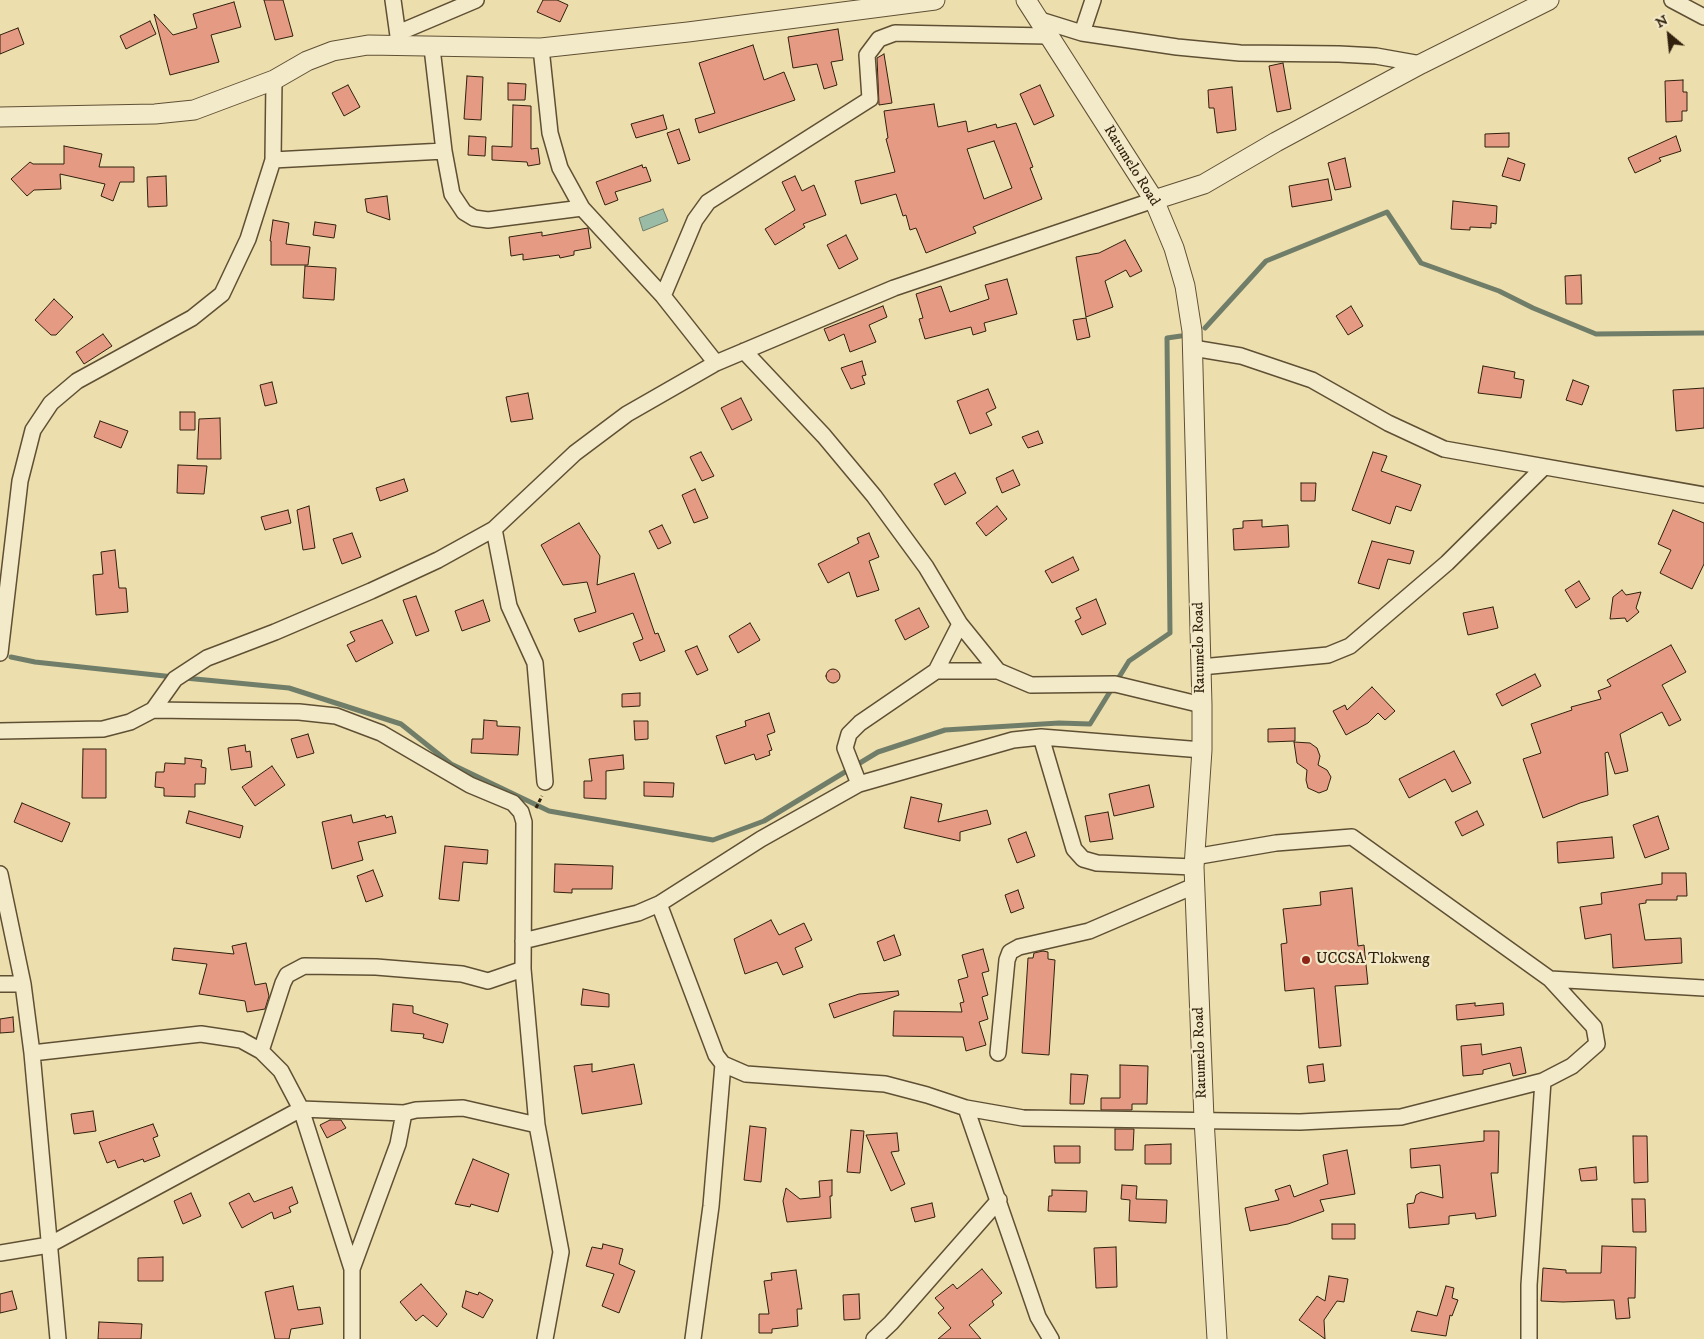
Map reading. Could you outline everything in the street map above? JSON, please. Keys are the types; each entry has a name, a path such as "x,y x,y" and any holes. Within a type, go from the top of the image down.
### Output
{"street":[{"path":"393,0 399,40"},
{"path":"0,117 155,114 194,110 274,80 307,61 333,52 399,40 476,0"},
{"path":"399,40 432,48 541,48 688,32 935,0"},
{"name":"Ratumelo Road","path":"1026,0 1047,36 1154,200 1174,248 1185,286 1192,331 1202,705 1202,750 1194,870 1204,1119 1217,1339"},
{"path":"1082,33 1093,0"},
{"path":"0,732 103,729 130,722 153,710 175,679 208,658 276,632 371,591 438,560 494,529 575,452 627,414 716,363 894,288 1204,184 1276,142 1421,64 1549,0"},
{"path":"1672,0 1704,17"},
{"path":"1037,19 1082,33 1177,47 1240,53 1376,56 1421,64"},
{"path":"663,296 695,220 708,202 870,99 868,55 879,39 895,33 1047,36"},
{"path":"432,48 444,151 452,194 464,212 474,218 488,220 582,208"},
{"path":"541,48 550,134 560,168 582,208 663,296 716,363"},
{"path":"0,653 2,617 20,481 33,430 40,416 63,391 77,380 192,318 222,294 248,239 273,160 274,80"},
{"path":"273,160 444,151"},
{"path":"1193,348 1241,356 1312,380 1388,423 1444,448 1704,496"},
{"path":"744,351 824,436 874,496 926,567 960,624 998,671"},
{"path":"1201,667 1328,655 1350,646 1447,563 1544,467"},
{"path":"494,529 509,606 535,663 544,788"},
{"path":"859,784 845,748 849,734 860,723 936,671 960,624"},
{"path":"936,671 998,671 1031,685 1115,684 1202,705"},
{"path":"153,710 300,712 336,716 381,733 470,785 513,803 521,812 524,822 523,969 537,1126 561,1252 545,1339"},
{"path":"523,941 638,912 659,904 762,839 859,784 1012,740 1042,737 1202,750"},
{"path":"1042,737 1074,849 1083,859 1097,863 1194,870"},
{"path":"659,904 716,1056 723,1064 746,1074 885,1084 966,1108 1023,1118 1204,1119 1300,1122 1401,1117 1543,1081 1572,1066 1597,1044 1594,1027 1550,979 1352,836 1276,843 1194,870 1089,931 1019,947 1010,952 1007,960 998,1053"},
{"path":"0,874 23,984 32,1053 58,1339"},
{"path":"261,1051 282,984 287,975 304,966 385,968 462,974 488,981 523,969"},
{"path":"1550,979 1704,988"},
{"path":"0,984 23,984"},
{"path":"32,1053 201,1034 241,1040 261,1051 281,1071 301,1109 352,1269 352,1339"},
{"path":"693,1339 711,1206 723,1064"},
{"path":"1529,1339 1529,1284 1543,1081"},
{"path":"0,1253 49,1245 301,1109 404,1113 416,1110 463,1108 537,1126"},
{"path":"966,1108 1038,1317 1051,1339"},
{"path":"352,1269 398,1144 404,1113"},
{"path":"874,1339 892,1323 998,1200"}],"path":[{"path":"536,807 544,788"}],"shaded area":[{"path":"663,209 668,221 643,231 639,218"}],"building":[{"path":"264,0 283,0 293,36 275,40"},
{"path":"543,0 557,0 568,5 560,22 537,12"},
{"path":"234,2 241,27 211,35 219,62 170,75 154,14 173,35 197,28 193,14"},
{"path":"150,21 156,34 126,49 120,36"},
{"path":"18,28 24,44 0,54 0,35"},
{"path":"838,29 843,60 831,62 837,85 824,89 817,64 793,68 788,37"},
{"path":"753,45 764,80 784,72 795,100 699,133 695,119 715,113 699,63"},
{"path":"884,54 892,103 879,105 877,58"},
{"path":"1283,63 1291,109 1277,112 1269,66"},
{"path":"467,76 483,77 481,120 464,119"},
{"path":"1683,80 1683,92 1687,92 1687,111 1682,111 1682,121 1666,122 1665,81"},
{"path":"508,83 526,84 525,100 508,100"},
{"path":"348,85 360,107 344,116 332,93"},
{"path":"1040,85 1054,116 1034,125 1020,94"},
{"path":"1232,87 1236,130 1217,133 1214,108 1209,108 1208,90"},
{"path":"934,104 938,127 966,121 968,132 996,124 997,128 1016,123 1033,167 1030,168 1042,199 973,227 976,233 926,253 916,228 910,230 906,215 903,216 896,194 861,204 855,181 895,172 886,139 888,138 884,111","holes":["994,141 1012,188 984,199 967,149"]},
{"path":"513,105 531,106 531,149 538,148 540,164 528,166 527,162 492,160 492,146 512,147"},
{"path":"663,115 667,129 636,138 631,124"},
{"path":"679,129 690,160 678,164 667,133"},
{"path":"1509,133 1509,147 1485,147 1485,134"},
{"path":"469,136 486,137 485,156 468,155"},
{"path":"1676,136 1681,151 1659,158 1661,161 1635,173 1628,158"},
{"path":"64,146 102,154 99,167 134,167 134,182 120,182 113,201 101,196 105,184 60,174 61,189 34,190 27,196 11,179 30,162 33,164 64,164"},
{"path":"1345,158 1351,187 1335,190 1328,163"},
{"path":"1508,158 1525,164 1520,181 1502,176"},
{"path":"642,165 643,168 646,167 651,181 615,192 618,200 605,205 596,182"},
{"path":"166,176 167,206 148,207 147,177"},
{"path":"795,176 802,191 814,185 826,215 803,224 805,227 775,245 765,229 795,210 782,182"},
{"path":"1328,179 1332,200 1292,207 1289,186"},
{"path":"387,196 390,220 367,212 365,199"},
{"path":"1453,201 1497,206 1496,224 1491,223 1491,228 1470,227 1470,230 1451,229"},
{"path":"273,220 289,223 286,244 310,247 308,265 271,265 270,241"},
{"path":"315,222 336,225 334,238 313,235"},
{"path":"588,228 591,248 574,251 574,255 560,258 559,255 523,260 523,254 511,256 509,237 542,232 542,236"},
{"path":"846,235 858,259 839,269 827,245"},
{"path":"1125,240 1142,271 1130,277 1126,270 1105,281 1113,307 1086,317 1076,257 1099,253"},
{"path":"305,266 336,268 334,300 303,298"},
{"path":"1581,275 1582,304 1566,304 1565,276"},
{"path":"1007,279 1017,314 984,323 986,331 973,335 971,327 925,339 919,319 923,318 916,294 941,286 950,312 989,299 985,285"},
{"path":"54,299 73,317 56,335 51,335 35,320"},
{"path":"883,306 887,317 869,325 876,342 850,352 844,334 829,341 824,329"},
{"path":"1351,306 1363,326 1348,335 1336,316"},
{"path":"1086,318 1090,337 1077,340 1073,320"},
{"path":"103,334 112,346 84,364 76,352"},
{"path":"862,361 866,375 862,376 865,384 851,389 841,368"},
{"path":"1483,366 1515,372 1514,378 1524,380 1521,398 1478,393"},
{"path":"1573,380 1589,386 1582,405 1566,400"},
{"path":"272,382 277,403 265,406 260,385"},
{"path":"1704,388 1704,428 1676,431 1673,390"},
{"path":"988,389 996,408 986,413 992,425 970,434 957,401"},
{"path":"528,393 533,419 511,422 506,397"},
{"path":"741,398 752,420 732,430 721,408"},
{"path":"180,412 195,412 195,430 180,430"},
{"path":"220,418 221,459 197,459 199,419"},
{"path":"100,421 128,431 121,448 94,437"},
{"path":"1038,431 1043,443 1028,448 1022,437"},
{"path":"701,452 714,476 702,481 690,457"},
{"path":"1373,452 1387,456 1381,471 1421,485 1411,511 1396,506 1390,524 1352,510"},
{"path":"178,465 207,466 204,494 177,493"},
{"path":"1013,470 1020,485 1002,493 996,478"},
{"path":"955,473 966,493 945,505 934,484"},
{"path":"404,479 408,491 380,501 376,488"},
{"path":"1301,483 1316,483 1315,501 1301,501"},
{"path":"695,489 708,518 694,523 682,495"},
{"path":"309,506 315,548 303,550 297,510"},
{"path":"997,506 1007,519 986,536 976,523"},
{"path":"288,510 291,523 265,530 261,517"},
{"path":"1673,510 1704,523 1704,564 1692,589 1660,573 1671,550 1658,544"},
{"path":"1262,520 1262,527 1288,525 1289,547 1234,550 1233,529 1243,528 1243,521"},
{"path":"579,523 600,556 597,585 634,573 655,634 658,633 665,651 640,661 633,643 643,639 633,613 579,632 574,619 596,612 587,582 563,585 541,545"},
{"path":"662,525 671,543 658,549 649,531"},
{"path":"352,533 361,557 342,564 333,539"},
{"path":"869,533 879,557 869,561 879,590 857,597 849,572 828,583 818,564 859,543 857,538"},
{"path":"1372,541 1414,551 1410,564 1388,559 1379,589 1358,583"},
{"path":"115,550 119,588 126,588 128,612 96,615 93,575 103,574 101,552"},
{"path":"1073,557 1079,570 1052,583 1045,571"},
{"path":"1579,581 1590,599 1576,608 1565,590"},
{"path":"1622,590 1626,595 1641,592 1636,608 1639,612 1627,622 1625,618 1610,619 1613,597"},
{"path":"416,596 429,631 416,636 403,600"},
{"path":"1096,599 1106,624 1082,635 1075,621 1081,618 1076,608"},
{"path":"483,600 490,621 462,631 455,611"},
{"path":"1493,607 1498,628 1468,635 1463,613"},
{"path":"919,608 929,627 905,640 895,620"},
{"path":"382,620 393,643 356,662 347,645 355,641 350,632"},
{"path":"750,623 760,640 738,653 729,636"},
{"path":"1671,645 1686,672 1662,685 1681,720 1669,726 1662,712 1620,734 1628,771 1615,774 1608,752 1605,753 1608,795 1580,803 1543,818 1523,759 1541,753 1531,724 1572,710 1571,707 1601,699 1598,691 1611,686 1607,680"},
{"path":"697,646 708,670 697,675 685,651"},
{"path":"833,669 838,671 840,676 838,681 833,683 828,681 826,676 828,671"},
{"path":"1535,674 1541,686 1502,706 1496,694"},
{"path":"1372,687 1395,711 1385,720 1378,713 1368,723 1346,735 1333,711 1345,705 1347,710"},
{"path":"640,693 640,706 622,707 622,694"},
{"path":"769,713 775,732 767,735 772,750 769,751 770,755 756,760 754,754 725,764 716,736 746,726 745,721"},
{"path":"484,720 497,721 497,726 520,727 518,755 471,753 472,739 483,739"},
{"path":"634,721 648,721 648,739 635,740"},
{"path":"1295,728 1295,741 1268,742 1268,729"},
{"path":"308,734 314,753 297,758 291,739"},
{"path":"1294,742 1310,743 1317,748 1320,756 1318,765 1327,770 1331,777 1327,790 1319,793 1308,788 1306,780 1307,770 1297,763"},
{"path":"245,745 246,752 250,751 252,767 231,770 228,748"},
{"path":"83,749 106,749 106,798 82,798"},
{"path":"1454,751 1471,783 1452,792 1445,779 1409,798 1399,779"},
{"path":"623,755 624,769 606,771 606,799 584,798 584,781 592,781 589,759"},
{"path":"185,758 202,760 201,767 206,768 205,784 195,784 195,797 164,796 164,788 155,787 156,772 164,772 165,763 185,764"},
{"path":"272,766 285,785 255,806 242,787"},
{"path":"644,782 674,783 673,797 644,796"},
{"path":"1149,785 1154,807 1114,816 1109,794"},
{"path":"911,797 942,804 938,822 987,810 991,824 960,832 960,841 904,828"},
{"path":"22,803 70,823 62,842 14,822"},
{"path":"189,811 243,826 240,838 186,823"},
{"path":"1477,811 1484,825 1462,836 1455,822"},
{"path":"1108,812 1113,839 1090,842 1085,816"},
{"path":"351,815 353,823 385,815 386,818 392,816 396,833 358,842 363,860 332,869 322,822"},
{"path":"1658,816 1669,849 1645,858 1633,825"},
{"path":"1026,832 1035,856 1017,863 1008,839"},
{"path":"1612,837 1614,858 1558,863 1557,842"},
{"path":"445,846 488,850 487,864 463,862 459,901 439,899"},
{"path":"555,864 613,866 612,889 572,889 572,893 554,892"},
{"path":"373,870 383,896 366,902 357,876"},
{"path":"1662,873 1686,873 1687,896 1677,896 1677,900 1646,900 1646,903 1639,904 1645,940 1681,938 1682,963 1613,968 1611,934 1585,939 1580,907 1602,904 1601,893 1662,884"},
{"path":"1352,888 1358,946 1364,945 1368,984 1335,986 1341,1046 1319,1048 1314,988 1285,991 1281,944 1287,943 1283,909 1321,905 1320,892"},
{"path":"1018,890 1024,908 1011,913 1005,895"},
{"path":"771,920 779,935 804,923 812,940 795,948 803,967 783,975 777,962 745,974 734,939"},
{"path":"894,935 901,955 884,961 877,942"},
{"path":"246,943 255,985 266,983 269,996 265,1009 247,1012 245,1001 199,994 207,964 172,960 174,948 234,954 232,946"},
{"path":"983,949 989,971 982,973 988,995 982,997 988,1019 979,1022 986,1045 966,1051 963,1037 893,1036 894,1011 962,1012 960,1003 964,1002 958,980 968,977 962,955"},
{"path":"1048,952 1048,959 1055,960 1049,1055 1022,1053 1028,958 1033,958 1034,953"},
{"path":"583,989 609,994 609,1007 581,1005"},
{"path":"898,991 899,995 834,1018 829,1004 859,994"},
{"path":"1475,1003 1475,1006 1503,1003 1504,1015 1457,1020 1456,1005"},
{"path":"393,1004 413,1006 413,1013 448,1024 443,1043 423,1038 424,1034 391,1031"},
{"path":"13,1017 14,1032 0,1033 0,1019"},
{"path":"1481,1044 1482,1055 1521,1047 1526,1073 1513,1076 1510,1063 1483,1070 1483,1074 1463,1076 1461,1046"},
{"path":"592,1064 592,1072 634,1064 642,1104 582,1114 574,1066"},
{"path":"1323,1064 1325,1081 1309,1083 1307,1066"},
{"path":"1120,1065 1148,1066 1147,1104 1132,1104 1132,1110 1101,1110 1101,1098 1120,1098"},
{"path":"1071,1074 1088,1075 1084,1104 1070,1104"},
{"path":"93,1111 96,1131 74,1134 71,1114"},
{"path":"330,1120 341,1120 346,1128 327,1138 320,1125"},
{"path":"153,1124 158,1136 153,1138 160,1156 144,1162 143,1159 118,1168 115,1160 107,1163 99,1142"},
{"path":"750,1126 766,1128 761,1182 744,1180"},
{"path":"1115,1129 1134,1129 1133,1150 1115,1150"},
{"path":"851,1130 864,1131 860,1173 847,1172"},
{"path":"1484,1131 1499,1131 1498,1173 1491,1173 1496,1216 1476,1219 1475,1213 1449,1216 1449,1224 1409,1228 1407,1204 1414,1203 1416,1195 1421,1192 1443,1198 1440,1165 1411,1168 1410,1149 1484,1141"},
{"path":"897,1133 899,1151 891,1152 905,1184 891,1191 866,1135"},
{"path":"1633,1136 1647,1136 1648,1182 1634,1183"},
{"path":"1171,1144 1171,1164 1145,1164 1145,1145"},
{"path":"1054,1146 1080,1146 1080,1163 1055,1163"},
{"path":"1347,1150 1355,1194 1320,1200 1324,1211 1288,1224 1250,1231 1245,1208 1279,1200 1275,1190 1290,1185 1294,1197 1328,1184 1323,1155"},
{"path":"473,1159 509,1174 498,1212 471,1204 470,1207 455,1204"},
{"path":"1596,1167 1597,1180 1581,1181 1579,1169"},
{"path":"832,1180 832,1196 830,1196 831,1218 787,1222 783,1201 786,1188 800,1199 820,1197 819,1181"},
{"path":"1122,1185 1137,1186 1136,1199 1167,1200 1166,1223 1129,1221 1130,1200 1121,1199"},
{"path":"292,1187 298,1203 289,1207 291,1212 274,1219 272,1212 242,1228 229,1203 249,1193 254,1202"},
{"path":"1052,1190 1087,1191 1086,1212 1048,1211 1049,1196 1052,1196"},
{"path":"191,1193 201,1216 183,1224 174,1201"},
{"path":"1632,1199 1645,1199 1646,1232 1633,1232"},
{"path":"932,1203 935,1217 915,1222 911,1208"},
{"path":"1332,1224 1355,1224 1355,1239 1332,1239"},
{"path":"603,1244 623,1249 619,1264 635,1271 619,1313 602,1306 614,1274 586,1266 592,1247 602,1249"},
{"path":"1602,1246 1636,1247 1635,1298 1628,1298 1630,1318 1616,1319 1614,1300 1541,1301 1543,1268 1566,1270 1566,1273 1601,1273"},
{"path":"1116,1247 1117,1287 1096,1288 1094,1248"},
{"path":"163,1257 163,1281 138,1281 138,1258"},
{"path":"982,1269 1002,1293 992,1301 994,1305 969,1325 981,1339 938,1339 951,1328 938,1313 944,1308 935,1298 953,1284 957,1289"},
{"path":"796,1270 802,1309 797,1309 798,1326 772,1329 772,1333 759,1333 759,1314 769,1314 764,1281 772,1280 771,1273"},
{"path":"1329,1276 1348,1279 1344,1302 1337,1301 1324,1320 1325,1339 1299,1320 1317,1296 1325,1301"},
{"path":"421,1284 447,1314 437,1327 423,1315 416,1321 400,1302"},
{"path":"293,1286 298,1310 320,1307 323,1324 291,1329 289,1339 275,1339 265,1292"},
{"path":"1446,1286 1454,1288 1452,1298 1458,1300 1452,1316 1450,1315 1446,1336 1411,1331 1417,1311 1437,1316"},
{"path":"12,1291 17,1309 0,1313 0,1294"},
{"path":"466,1291 478,1295 479,1292 493,1300 483,1318 462,1307"},
{"path":"859,1294 860,1319 844,1320 843,1295"},
{"path":"99,1322 142,1324 141,1339 98,1339"}],"waterway":[{"path":"1205,328 1266,261 1387,212 1421,263 1499,291 1533,308 1596,334 1704,333"},
{"path":"185,678 289,688 401,724 451,764 549,811 713,840 764,821 878,752 945,730 1059,723 1090,724 1129,661 1170,633 1167,338 1181,336"},
{"path":"11,657 35,662 174,677"}],"place":[{"name":"UCCSA Tlokweng","path":"1306,960"}]}
